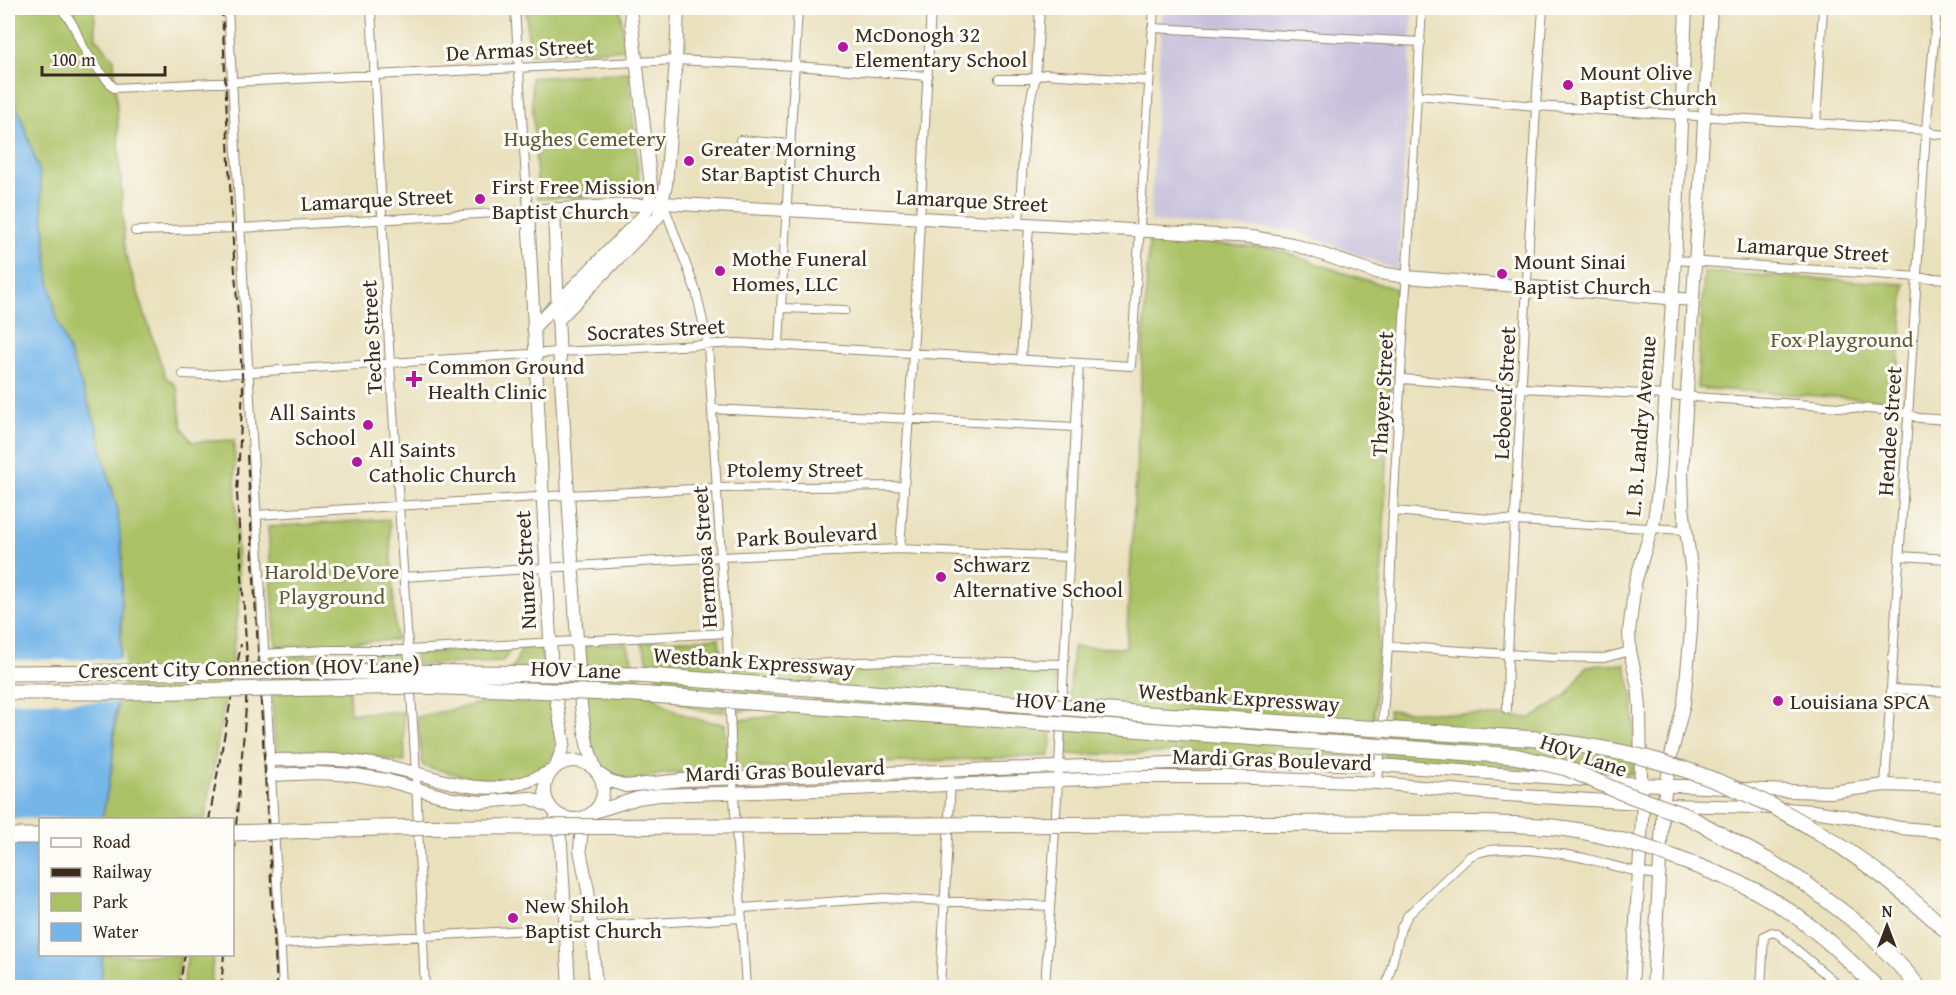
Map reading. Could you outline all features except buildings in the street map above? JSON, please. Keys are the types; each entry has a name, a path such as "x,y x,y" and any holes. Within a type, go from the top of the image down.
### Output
{"highway":[{"name":"Westbank Expressway","path":"8,674 294,671 636,675 1162,715 1537,739 1598,747 1658,761 1713,779 1764,801 1799,820 1878,871 1948,932"},
{"name":"Crescent City Connection (HOV Lane)","path":"8,692 134,692 419,686 491,688"},
{"name":"HOV Lane","path":"491,688 659,695 1514,756 1566,768 1618,791 1687,816 1767,860 1806,884 1864,929 1919,987"},
{"path":"234,833 483,827 1384,823 1507,824 1554,827 1602,835 1663,853 1720,874 1768,898 1808,926 1847,958 1877,987"},
{"path":"8,836 39,836"}],"street":[{"path":"228,8 283,987"},
{"name":"Teche Street","path":"371,8 415,773 425,987"},
{"name":"Nunez Street","path":"515,8 528,211 550,643 553,684 564,743 555,769"},
{"path":"533,328 644,215 650,203 651,186 630,8"},
{"path":"559,319 654,223 663,203 676,60 678,8"},
{"path":"779,345 798,8"},
{"path":"900,549 913,354 931,8"},
{"path":"1021,359 1025,124 1036,76 1040,8"},
{"path":"1139,230 1154,8"},
{"name":"Thayer Street","path":"1378,783 1388,646 1422,8"},
{"name":"Leboeuf Street","path":"1507,709 1536,106 1543,8"},
{"name":"L. B. Landry Avenue","path":"1632,987 1644,803 1641,784 1640,707 1630,651 1630,612 1635,583 1652,529 1660,476 1675,260 1686,8"},
{"name":"L. B. Landry Avenue","path":"1653,987 1663,805 1688,675 1693,582 1682,474 1711,8"},
{"path":"1816,124 1823,8"},
{"name":"Hendee Street","path":"1885,785 1926,130 1937,8"},
{"name":"De Armas Street","path":"65,14 70,18 83,48 94,65 114,88 676,60 928,76"},
{"path":"1152,28 1420,42"},
{"path":"999,79 1028,79 1045,74 1149,81"},
{"path":"1417,95 1536,106 1926,130 1935,134 1948,135"},
{"path":"740,140 791,144"},
{"name":"Lamarque Street","path":"135,231 240,228 663,203 1252,237 1292,244 1363,269 1406,277 1693,300"},
{"name":"Hermosa Street","path":"663,203 696,291 708,344 716,488 728,633 734,793 746,987"},
{"name":"Nunez Street","path":"554,210 576,641 582,718 587,744 597,772"},
{"name":"Socrates Street","path":"183,374 204,375 739,343 1131,366 1139,230"},
{"name":"Lamarque Street","path":"1675,260 1948,279"},
{"path":"782,308 845,310"},
{"path":"1045,987 1059,766 1078,363"},
{"path":"1402,379 1896,411 1919,418 1948,420"},
{"path":"712,409 1076,427"},
{"name":"Ptolemy Street","path":"256,515 716,488 904,486"},
{"path":"1394,511 1516,521 1686,530"},
{"name":"Park Boulevard","path":"403,577 721,557 900,549 1069,557"},
{"path":"1899,556 1948,559"},
{"path":"263,654 327,650 408,650 728,633"},
{"path":"1388,646 1551,657 1604,658 1630,651"},
{"path":"729,667 889,661 1064,664"},
{"path":"1892,689 1948,692"},
{"path":"270,760 351,761 385,766 449,783 481,788 525,783 565,763 574,761 588,765 597,772 603,783 600,803 584,824 580,850 588,890 596,987"},
{"name":"Mardi Gras Boulevard","path":"597,772 610,781 626,786 682,780 1229,761 1380,765 1641,784 1831,792 1885,785 1948,787"},
{"path":"555,769 548,778 545,788 546,798 553,809 561,844 569,987"},
{"path":"940,987 951,771"},
{"path":"271,775 318,773 356,775 386,780 459,800 481,802 530,798 553,809 563,817 574,819 591,813"},
{"name":"Mardi Gras Boulevard","path":"591,813 630,800 659,795 1134,777 1227,777 1378,783 1506,795 1663,805 1813,811 1900,828 1948,832"},
{"path":"1386,987 1401,928 1408,915 1470,856 1481,851 1493,848 1547,852 1584,858 1640,873 1659,875"},
{"path":"742,908 885,898 1050,906"},
{"path":"281,945 742,918"},
{"path":"1761,987 1764,936 1772,933 1778,934 1842,987"}],"shaded area":[{"path":"1162,8 1413,8 1398,270 1294,230 1150,222"}],"green space":[{"path":"8,8 94,8 96,38 114,59 125,253 165,376 177,387 182,427 192,442 234,440 239,605 205,818 102,818 112,766 121,662 122,554 117,508 97,428 56,316 49,278 39,170 20,114 8,90"},
{"path":"526,8 620,8 625,49 529,54"},
{"name":"Hughes Cemetery","path":"629,72 640,192 538,199 531,78"},
{"path":"1149,240 1272,248 1396,289 1372,757 1194,752 1065,755 1073,647 1126,648"},
{"name":"Fox Playground","path":"1704,272 1905,284 1896,401 1697,388"},
{"name":"Harold DeVore Playground","path":"389,519 396,640 276,647 268,527"},
{"path":"719,638 724,712 699,710 681,703 652,671 641,642"},
{"path":"627,643 640,678 660,702 688,717 725,724 727,771 663,774 638,780 619,781 603,771 590,739 584,697 581,645"},
{"path":"540,647 547,692 557,733 555,751 546,764 523,777 509,780 480,779 423,766 417,717 482,703 514,665 522,648"},
{"path":"512,648 502,662 416,665 415,653"},
{"path":"399,653 399,666 348,667 350,713 403,712 405,762 353,754 275,753 269,657"},
{"path":"1625,664 1634,701 1634,773 1616,777 1384,758 1389,710 1532,718 1566,696 1587,666"},
{"path":"733,667 823,668 806,688 796,695 761,708 735,712"},
{"path":"836,668 1057,668 1050,756 736,769 734,720 780,715 809,704 821,695 830,683"},
{"path":"102,956 181,956 176,987 102,987"},
{"path":"188,956 213,956 211,987 182,987"}],"water":[{"path":"8,90 20,114 39,171 49,278 56,316 97,428 117,508 122,554 120,692 115,713 112,766 102,818 39,818 39,956 102,956 102,987 8,987"}],"pier":[{"path":"122,651 124,651 124,662 121,702 8,702 8,660 121,659"},
{"path":"106,817 106,818 57,818"},
{"path":"39,818 39,842 8,843 8,819"}],"railway":[{"path":"222,8 232,228 243,389 237,493 247,660 246,707 234,850"},
{"path":"247,455 277,988"},
{"path":"209,818 241,644"},
{"path":"179,988 185,956"},
{"path":"221,988 224,956"}],"place":[{"name":"McDonogh 32 Elementary School","path":"843,47"},
{"name":"Mount Olive Baptist Church","path":"1568,85"},
{"name":"Greater Morning Star Baptist Church","path":"689,161"},
{"name":"First Free Mission Baptist Church","path":"480,199"},
{"name":"Mothe Funeral Homes, LLC","path":"720,271"},
{"name":"Mount Sinai Baptist Church","path":"1502,274"},
{"name":"Common Ground Health Clinic","path":"414,379"},
{"name":"All Saints School","path":"368,425"},
{"name":"All Saints Catholic Church","path":"357,462"},
{"name":"Schwarz Alternative School","path":"941,577"},
{"name":"Louisiana SPCA","path":"1778,701"},
{"name":"New Shiloh Baptist Church","path":"513,918"}]}
